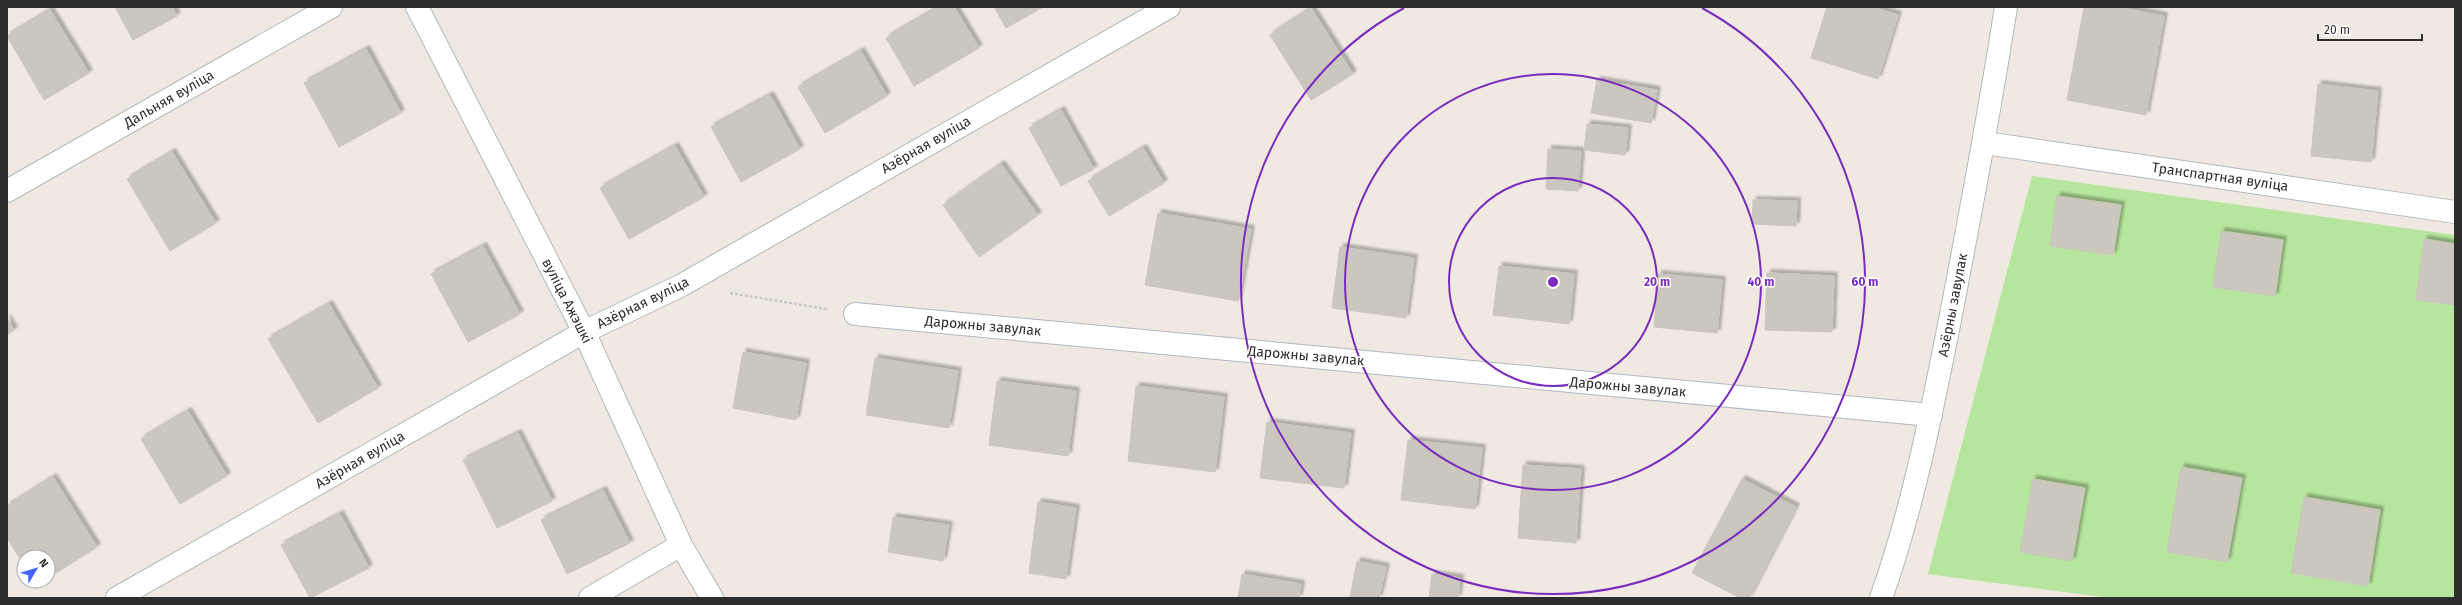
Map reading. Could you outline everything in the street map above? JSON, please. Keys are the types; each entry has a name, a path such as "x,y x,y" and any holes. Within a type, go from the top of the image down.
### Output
{"street":[{"name":"Дальняя вуліца","path":"7,190 331,7"},
{"name":"вуліца Ажэшкі","path":"417,7 584,332 681,545 712,598"},
{"name":"Азёрная вуліца","path":"117,598 584,332 682,284 1169,7"},
{"name":"Азёрны завулак","path":"1881,598 1894,562 1930,415 1985,143 2006,7"},
{"name":"Транспартная вуліца","path":"1985,143 2455,212"},
{"name":"Дарожны завулак","path":"855,314 1930,415"},
{"path":"590,598 681,545"}],"path":[{"path":"682,284 855,314"}],"green space":[{"path":"2032,176 2455,235 2455,598 2111,598 1928,574"}],"building":[{"path":"115,7 172,7 177,16 133,40"},
{"path":"939,7 954,7 979,48 914,86 886,38"},
{"path":"994,7 1043,7 1006,28"},
{"path":"1827,7 1873,7 1898,15 1878,79 1811,58"},
{"path":"2084,7 2116,7 2164,16 2146,115 2067,100"},
{"path":"1311,8 1353,74 1311,100 1270,35"},
{"path":"50,10 89,73 44,100 7,36"},
{"path":"366,49 401,113 339,147 304,83"},
{"path":"861,51 887,96 825,133 798,87"},
{"path":"1597,80 1657,90 1651,123 1591,113"},
{"path":"2318,84 2378,91 2371,162 2311,156"},
{"path":"770,95 800,149 741,182 711,127"},
{"path":"1061,110 1094,169 1061,186 1029,128"},
{"path":"1587,124 1628,128 1625,155 1584,150"},
{"path":"675,146 704,197 629,239 600,188"},
{"path":"1143,148 1164,183 1109,216 1088,181"},
{"path":"1548,149 1581,151 1578,191 1546,189"},
{"path":"172,152 216,223 170,251 127,179"},
{"path":"1001,164 1038,215 979,257 943,205"},
{"path":"2057,196 2121,205 2113,255 2050,246"},
{"path":"1753,200 1797,201 1796,226 1752,224"},
{"path":"1158,213 1251,229 1238,301 1145,285"},
{"path":"2221,231 2283,240 2275,296 2213,287"},
{"path":"2424,239 2455,244 2455,305 2416,300"},
{"path":"483,246 520,314 468,342 431,274"},
{"path":"1340,247 1414,258 1406,318 1332,308"},
{"path":"1499,266 1574,274 1569,324 1493,315"},
{"path":"1767,273 1834,276 1832,332 1765,330"},
{"path":"1658,274 1722,280 1717,333 1654,327"},
{"path":"329,304 378,388 318,423 268,339"},
{"path":"7,318 14,330 7,335"},
{"path":"743,352 806,363 796,420 733,408"},
{"path":"875,358 958,371 949,428 866,415"},
{"path":"997,381 1076,391 1068,456 989,445"},
{"path":"1136,386 1224,397 1215,472 1128,461"},
{"path":"188,411 227,476 180,504 141,439"},
{"path":"1267,422 1351,433 1344,488 1260,478"},
{"path":"518,433 552,501 497,528 463,460"},
{"path":"1408,440 1482,448 1475,509 1401,500"},
{"path":"1523,465 1581,469 1576,543 1518,538"},
{"path":"2181,467 2242,478 2227,562 2167,552"},
{"path":"53,477 97,547 56,573 56,549 16,549 16,552 7,538 7,506"},
{"path":"1742,479 1796,507 1749,598 1740,598 1692,573"},
{"path":"2033,479 2085,488 2072,561 2020,552"},
{"path":"603,490 630,543 567,574 541,520"},
{"path":"2304,497 2380,510 2368,586 2291,573"},
{"path":"1038,502 1076,508 1066,579 1029,573"},
{"path":"340,514 369,568 310,598 281,545"},
{"path":"893,517 949,525 943,561 888,552"},
{"path":"1357,561 1386,567 1379,598 1350,598"},
{"path":"1242,574 1301,584 1299,598 1238,598"},
{"path":"1432,574 1460,578 1458,598 1429,598"}]}
